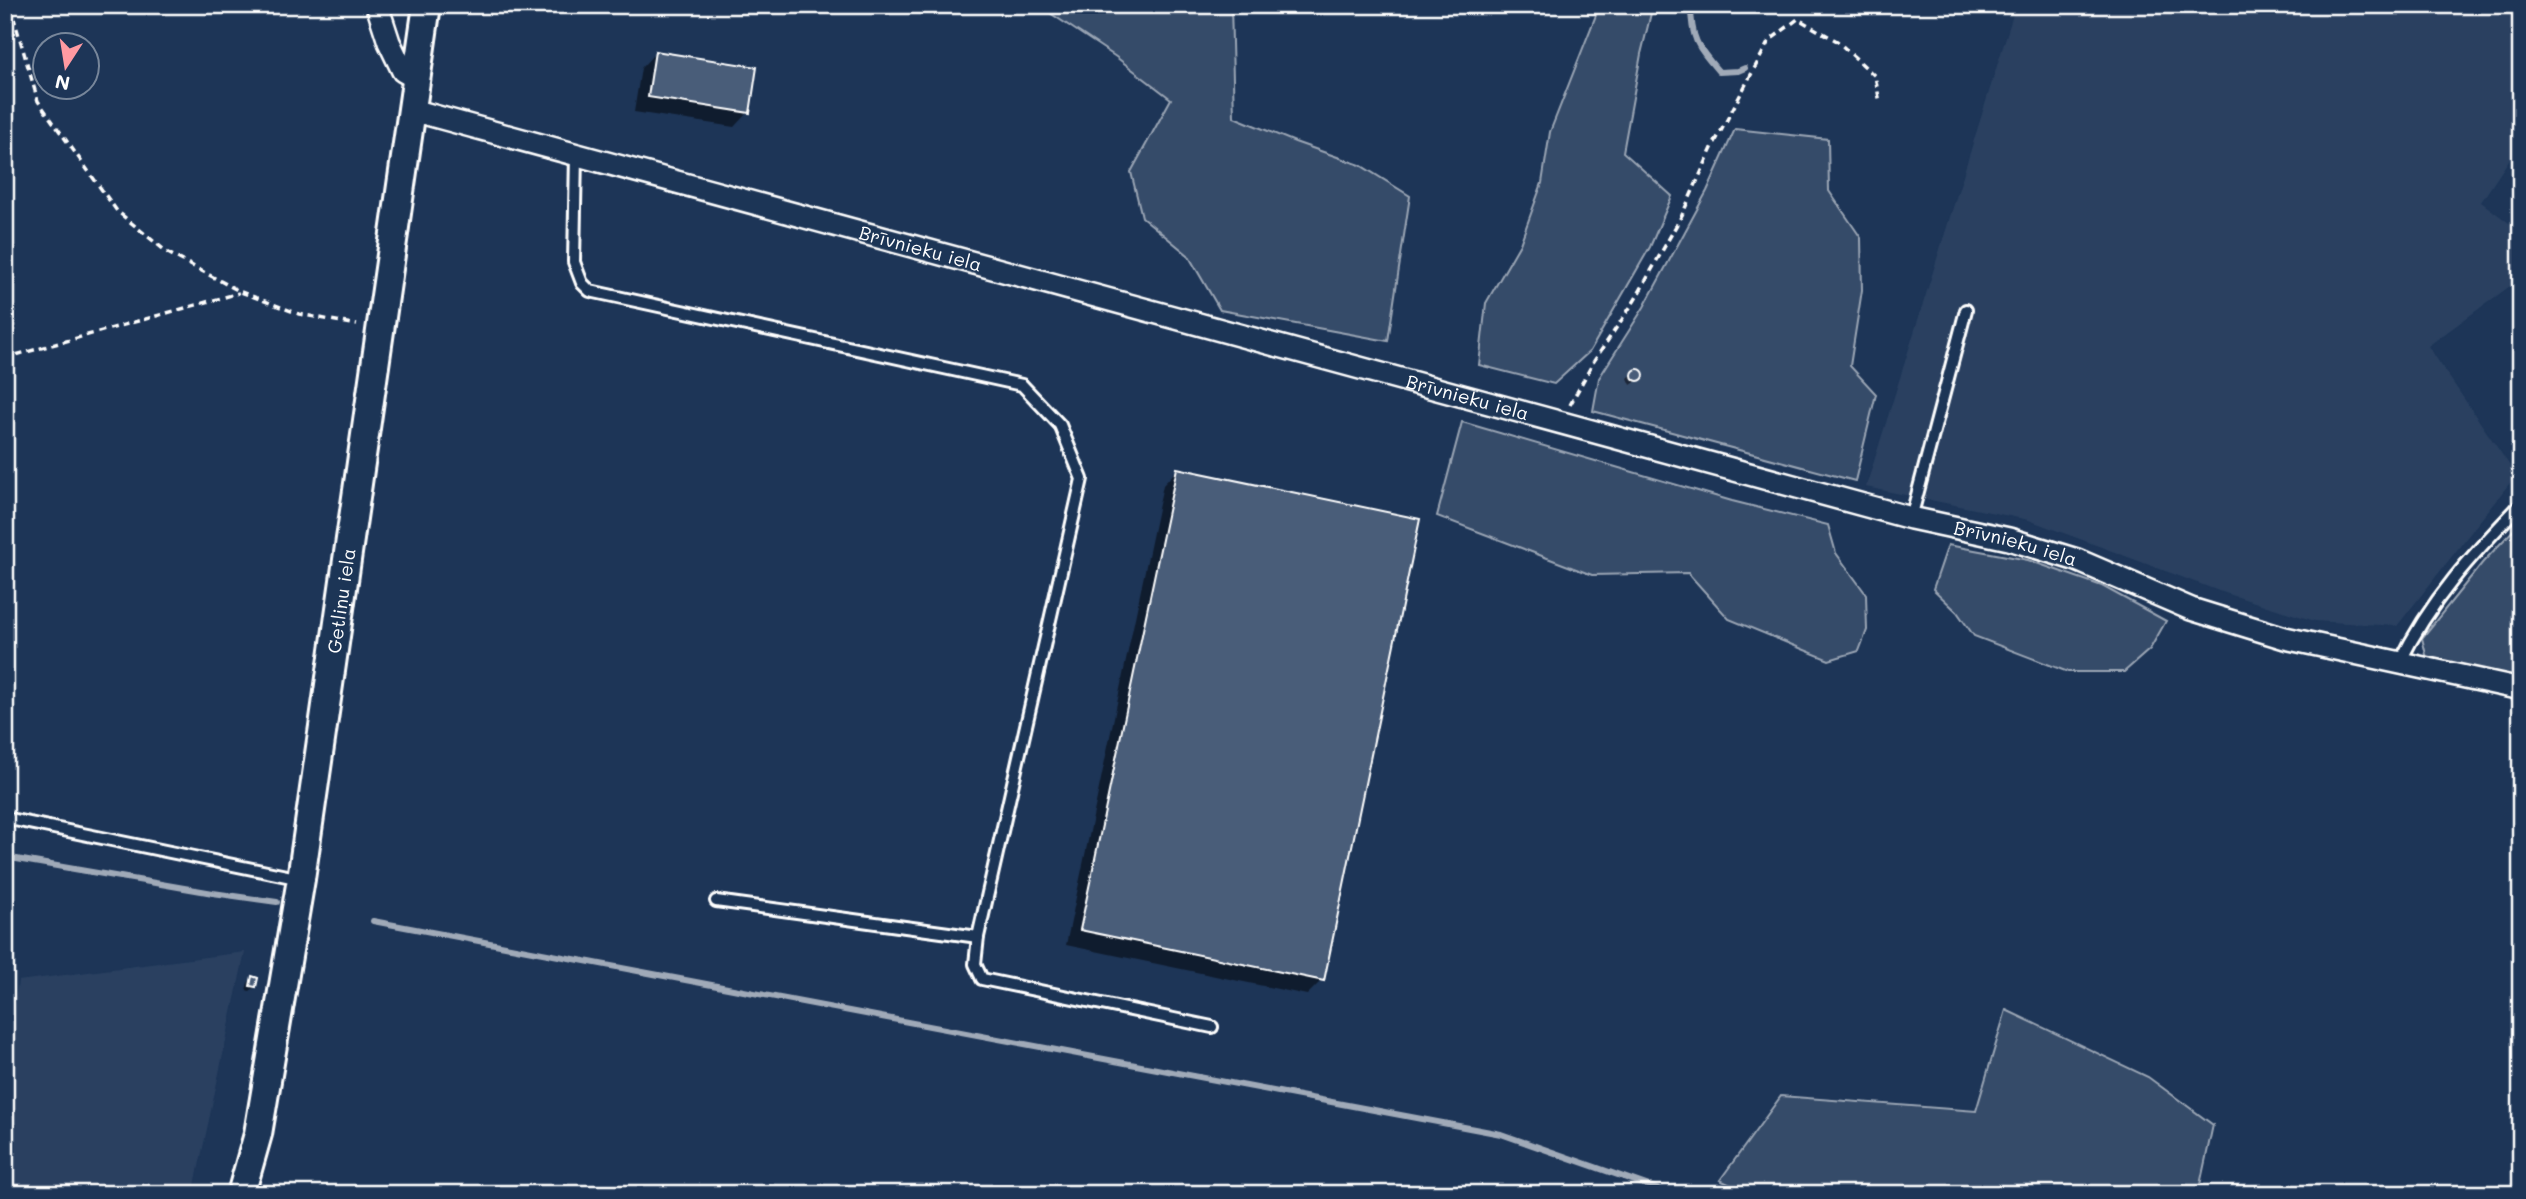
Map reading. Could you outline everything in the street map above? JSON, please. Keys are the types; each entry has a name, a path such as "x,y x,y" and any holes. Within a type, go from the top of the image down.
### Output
{"street":[{"path":"377,5 389,42 403,71 417,79"},
{"name":"Getliņu iela","path":"241,1194 260,1122 300,879 427,5"},
{"name":"Brīvnieku iela","path":"412,110 1911,518 2009,539 2077,560 2191,609 2285,638 2521,689"}],"lane":[{"path":"576,154 574,262 582,283 590,291 1022,385 1060,425 1082,478 978,937 975,964 982,979 1212,1027"},
{"path":"1911,518 1966,310"},
{"path":"2399,664 2413,635 2460,569 2521,503"},
{"path":"5,818 300,879"},
{"path":"716,901 978,937"}],"path":[{"path":"10,5 38,101 117,211 168,253 241,292 299,314 380,329"},
{"path":"1561,423 1594,361 1635,300 1682,215 1713,146 1769,41 1798,19 1837,41 1875,76 1880,103"},
{"path":"5,358 241,292"}],"shaded area":[{"path":"1038,5 1106,5 1117,11 1120,5 1231,5 1234,117 1360,165 1410,196 1388,341 1220,310 1188,255 1142,217 1131,172 1171,99 1116,57"},
{"path":"1600,5 1653,5 1623,152 1672,196 1650,247 1590,351 1554,384 1479,365 1486,303 1520,244 1542,183 1550,132"},
{"path":"2016,5 2521,5 2521,142 2481,202 2521,232 2521,278 2428,346 2516,475 2397,626 2315,621 2219,591 2029,520 1866,487"},
{"path":"1735,129 1828,139 1829,191 1861,238 1862,290 1850,366 1876,394 1855,481 1593,411 1599,378 1644,307 1707,191"},
{"path":"1462,422 1732,501 1828,525 1836,553 1866,594 1867,630 1859,651 1829,660 1729,619 1688,573 1592,575 1437,516"},
{"path":"2521,522 2521,681 2428,663 2422,638 2483,562"},
{"path":"1948,545 2028,560 2102,586 2166,621 2150,649 2124,672 2068,672 1974,636 1957,612 1933,589"},
{"path":"245,952 193,1194 5,1194 5,1090 18,981"},
{"path":"2006,1010 2148,1077 2213,1125 2198,1194 1750,1194 1720,1180 1781,1096 1976,1111"}],"building":[{"path":"655,51 757,67 750,113 648,97"},
{"path":"1633,370 1643,370 1643,380 1633,380"},
{"path":"1177,468 1420,519 1324,981 1080,930"},
{"path":"252,976 258,978 256,987 250,986"}],"waterway":[{"path":"1691,5 1692,26 1697,42 1719,72 1745,68"},
{"path":"5,857 277,902"},
{"path":"373,921 1501,1134 1672,1194"}]}
